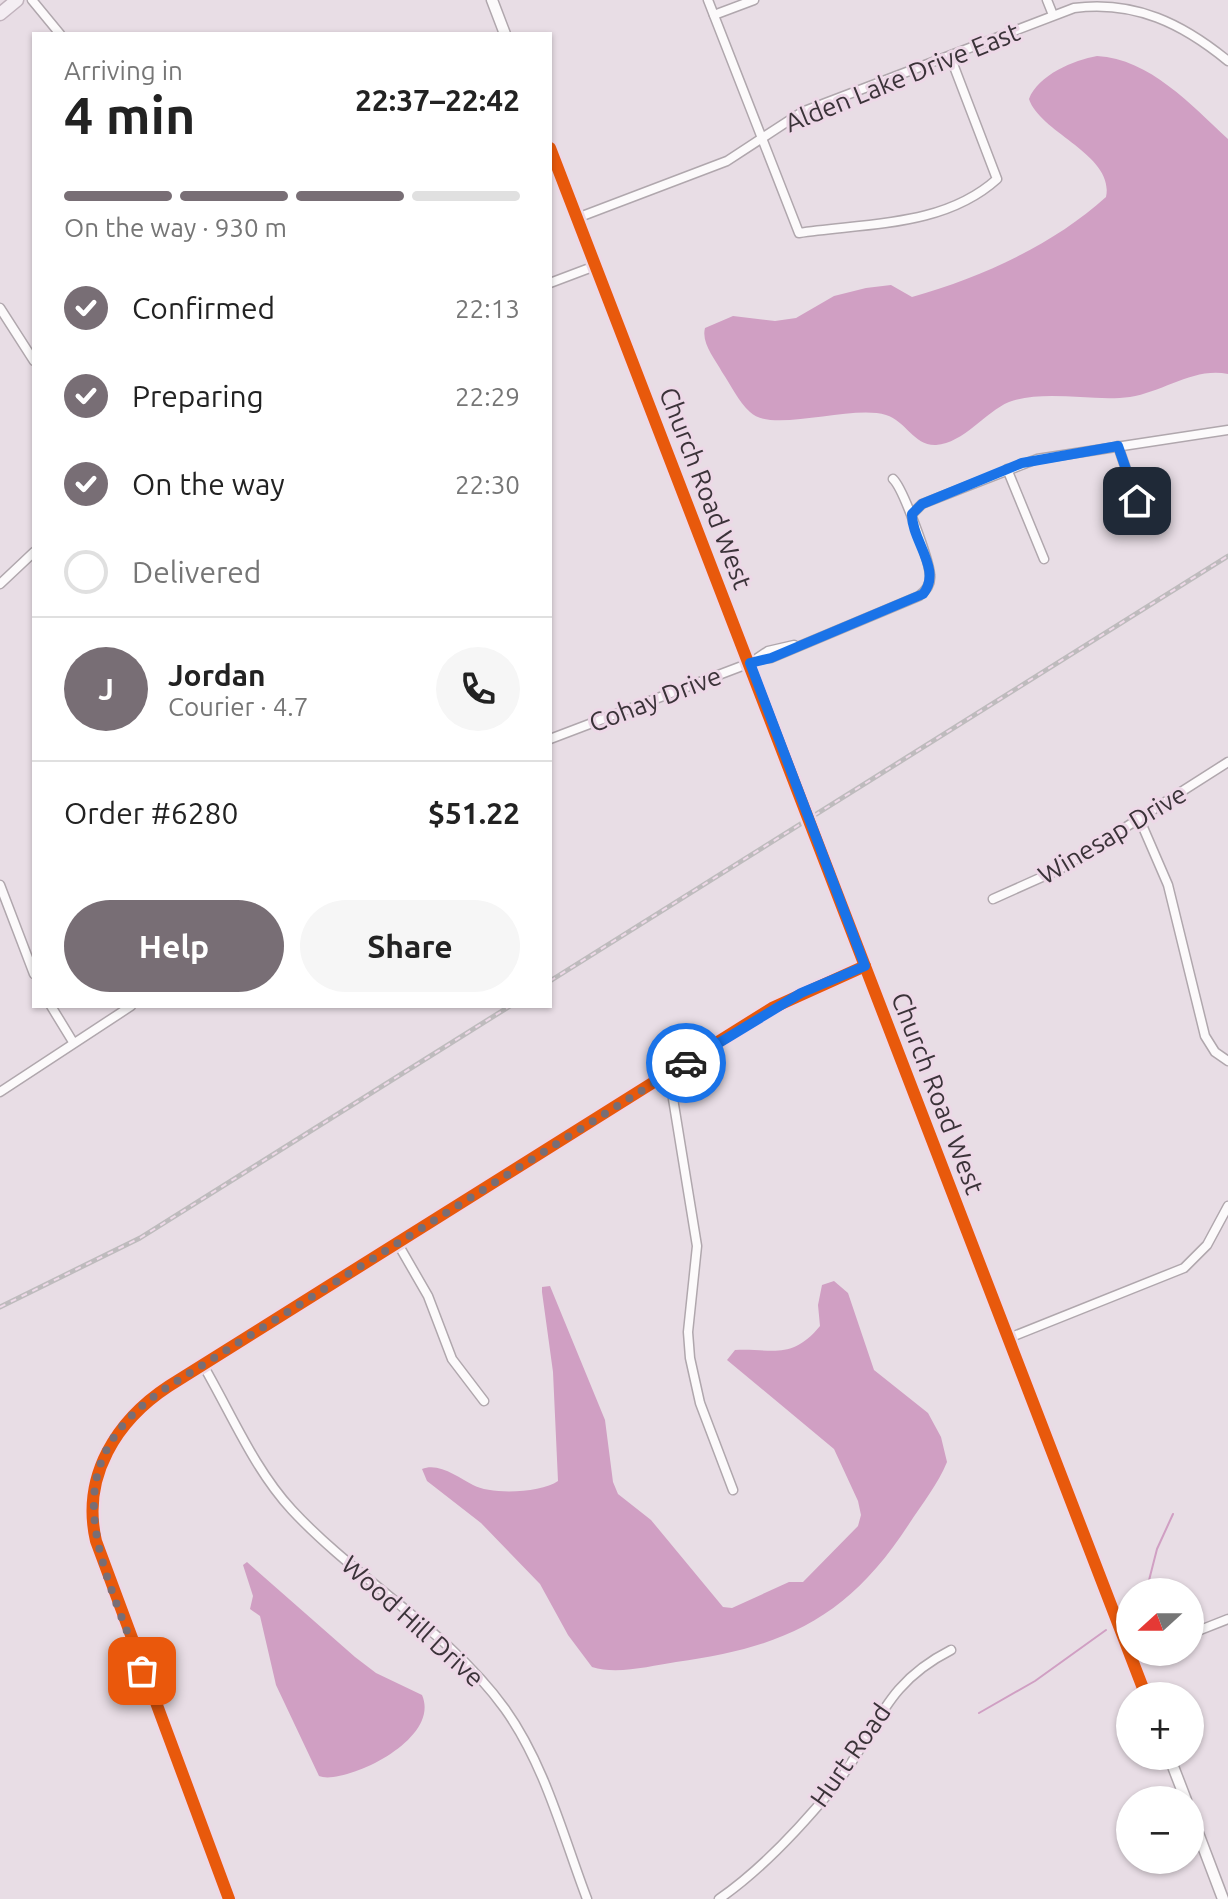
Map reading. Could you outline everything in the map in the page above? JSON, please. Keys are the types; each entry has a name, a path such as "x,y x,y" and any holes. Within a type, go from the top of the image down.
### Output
{"main road":[{"path":"0,14 17,0"}],"street":[{"path":"32,0 58,32"},
{"path":"492,0 504,32"},
{"path":"708,0 799,233 926,216 980,194 997,179 950,56"},
{"path":"714,15 754,0"},
{"path":"1047,0 1053,15"},
{"name":"Alden Lake Drive East","path":"577,218 727,161 802,112 1053,15 1100,4 1143,9 1170,19 1228,61"},
{"name":"Church Road West","path":"552,153 754,661 865,966 1116,1618"},
{"path":"552,282 595,266"},
{"path":"0,308 32,358"},
{"path":"893,479 901,488 912,514 922,504 1037,459 1228,430"},
{"path":"1118,446 1137,501"},
{"path":"1007,469 1044,559"},
{"name":"Cohay Drive","path":"552,738 925,591 930,573 914,531 912,514"},
{"path":"0,584 32,554"},
{"name":"Winesap Drive","path":"993,899 1047,876 1228,762"},
{"path":"1139,818 1168,885 1203,1031 1212,1048 1228,1061"},
{"path":"0,885 32,969"},
{"path":"229,1899 100,1556 92,1523 94,1493 102,1463 117,1434 140,1405 772,1008 865,966"},
{"path":"52,1008 73,1042"},
{"path":"0,1092 128,1008"},
{"path":"669,1074 697,1246 688,1332 690,1358 700,1403 733,1490"},
{"path":"1009,1338 1184,1268 1207,1245 1228,1206"},
{"path":"398,1244 428,1296 452,1359 484,1401"},
{"name":"Wood Hill Drive","path":"203,1365 262,1470 285,1503 328,1545 448,1646 505,1710 527,1743 587,1899"},
{"path":"1204,1628 1228,1619"},
{"name":"Hurt Road","path":"719,1899 743,1882 834,1786 885,1703 925,1663 951,1650"},
{"path":"1204,1849 1223,1899"}],"shaded area":[{"path":"1097,56 1135,65 1152,75 1228,139 1228,374 1203,374 1130,397 1023,398 1000,407 956,439 936,445 922,442 886,415 853,413 775,420 760,418 750,412 709,351 705,328 733,316 775,321 796,318 834,296 866,288 891,285 912,297 938,289 1015,258 1063,230 1106,197 1106,182 1099,169 1088,156 1047,123 1029,99 1048,76 1068,65"},
{"path":"834,1281 848,1293 874,1370 928,1413 941,1437 947,1462 934,1486 886,1556 862,1583 810,1623 782,1637 715,1656 634,1669 592,1667 568,1635 540,1584 481,1523 427,1481 422,1469 442,1469 473,1485 491,1490 528,1490 558,1481 553,1372 542,1292 542,1287 550,1286 605,1420 613,1482 618,1494 651,1520 723,1607 732,1608 789,1582 803,1582 858,1526 861,1515 858,1501 834,1449 727,1360 735,1350 781,1350 810,1337 820,1326 818,1305 822,1285"},
{"path":"247,1562 376,1673 422,1695 424,1712 418,1728 404,1743 367,1767 348,1774 319,1776 276,1685 260,1616 250,1609 253,1596 243,1565"}],"waterway":[{"path":"1150,1578 1157,1549 1173,1514"},
{"path":"979,1713 1035,1681 1106,1630"}],"railway":[{"path":"552,980 1228,556"},
{"path":"0,1307 140,1238 507,1008"}],"cycle path":[{"path":"552,153 1141,1682"},
{"path":"229,1899 96,1541 94,1494 107,1452 119,1433 134,1415 169,1386 772,1008 865,966"}],"way so far":[{"path":"142,1671 104,1568 92,1523 96,1482 105,1454 130,1416 148,1399 686,1063"}],"route":[{"path":"686,1063 772,1008 865,966 750,663 771,658 796,644 923,594 928,587 930,573 912,518 915,509 922,504 1022,463 1118,446 1137,501"}]}
